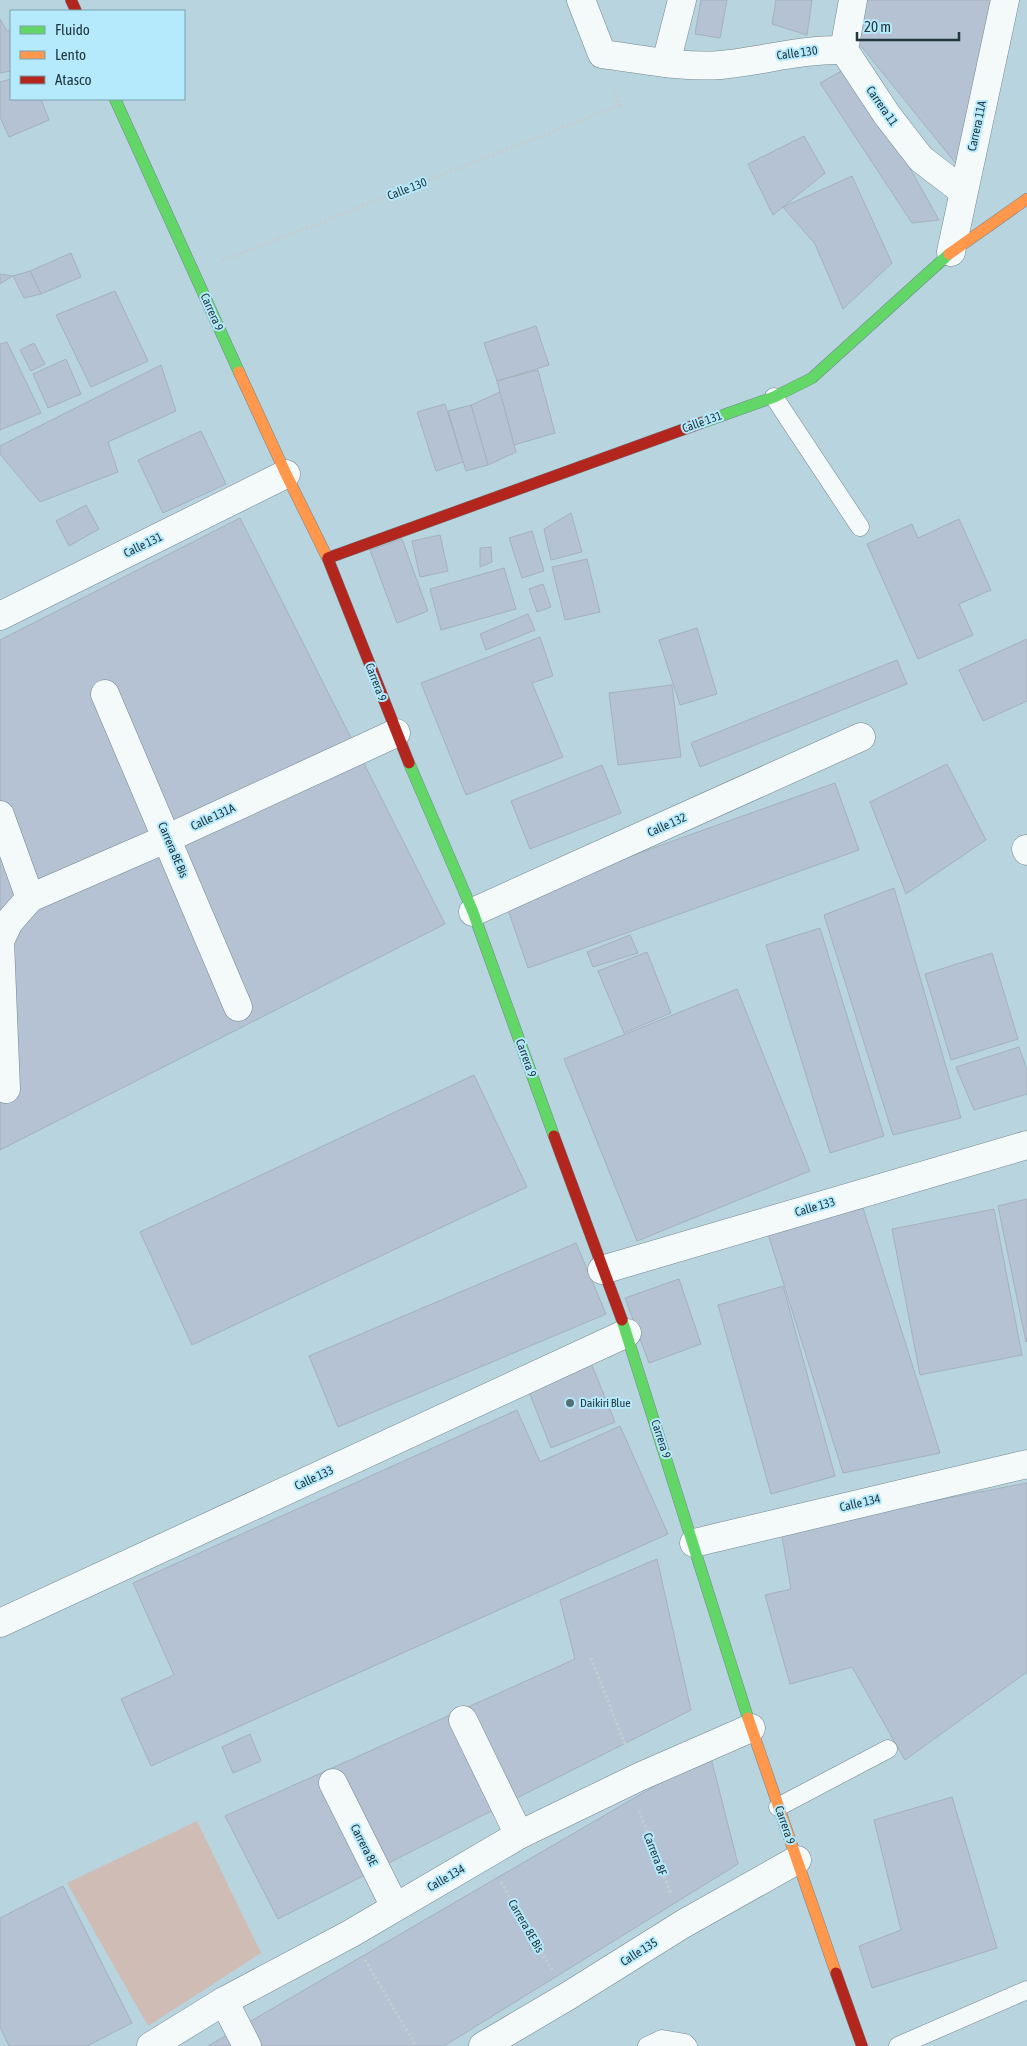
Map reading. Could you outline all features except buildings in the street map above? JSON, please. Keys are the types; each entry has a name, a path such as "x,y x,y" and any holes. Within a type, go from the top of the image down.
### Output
{"street":[{"name":"Calle 130","path":"581,0 602,54 666,63 720,65 820,49 844,50"},
{"path":"666,63 682,0"},
{"path":"844,50 853,0"},
{"name":"Carrera 11A","path":"952,252 963,191 1005,0"},
{"name":"Carrera 11","path":"844,50 920,159 963,191"},
{"name":"Carrera 9","path":"115,100 286,474 328,558 396,733 473,912 602,1270 628,1333 751,1728 862,2046"},
{"name":"Calle 131","path":"328,558 774,397 812,378 952,252 1027,199"},
{"name":"Calle 131","path":"0,616 286,474"},
{"name":"Carrera 8E Bis","path":"106,694 238,1008"},
{"name":"Calle 131A","path":"30,898 168,838 396,733"},
{"name":"Calle 132","path":"473,912 861,738"},
{"path":"0,815 30,898 9,922 0,941 6,1090"},
{"name":"Calle 133","path":"602,1270 1027,1145"},
{"name":"Calle 133","path":"0,1623 628,1333"},
{"name":"Calle 134","path":"694,1543 1027,1464"},
{"path":"463,1720 518,1835"},
{"name":"Calle 134","path":"151,2046 224,2001 350,1934 518,1835 634,1780 751,1728"},
{"name":"Carrera 8E","path":"333,1783 395,1907"},
{"name":"Calle 135","path":"483,2046 568,1996 683,1924 797,1860"},
{"path":"224,2001 247,2046"}],"lane":[{"path":"774,397 860,527"},
{"path":"778,1807 888,1749"},
{"path":"898,2046 1027,1990"},
{"path":"647,2046 662,2039 685,2043 688,2046"}],"path":[{"name":"Calle 130","path":"194,272 620,105"},
{"name":"Carrera 8F","path":"591,1658 634,1780 650,1842 683,1924"},
{"name":"Carrera 8E Bis","path":"487,1855 527,1931 568,1996"},
{"path":"350,1934 416,2046"}],"shaded area":[{"path":"197,1821 261,1953 148,2026 67,1883"}],"traffic: fast":[{"path":"115,100 239,372"},
{"path":"701,423 774,397 812,378 949,254"},
{"path":"409,763 473,912 554,1136"},
{"path":"622,1320 748,1718"}],"traffic: slow":[{"path":"949,254 1027,199"},
{"path":"239,372 328,559"},
{"path":"748,1718 836,1973"}],"traffic: jam":[{"path":"71,0 76,10"},
{"path":"328,558 701,423"},
{"path":"328,559 409,763"},
{"path":"554,1136 622,1320"},
{"path":"836,1973 862,2046"}],"place":[{"name":"Daikiri Blue","path":"570,1403"}]}
